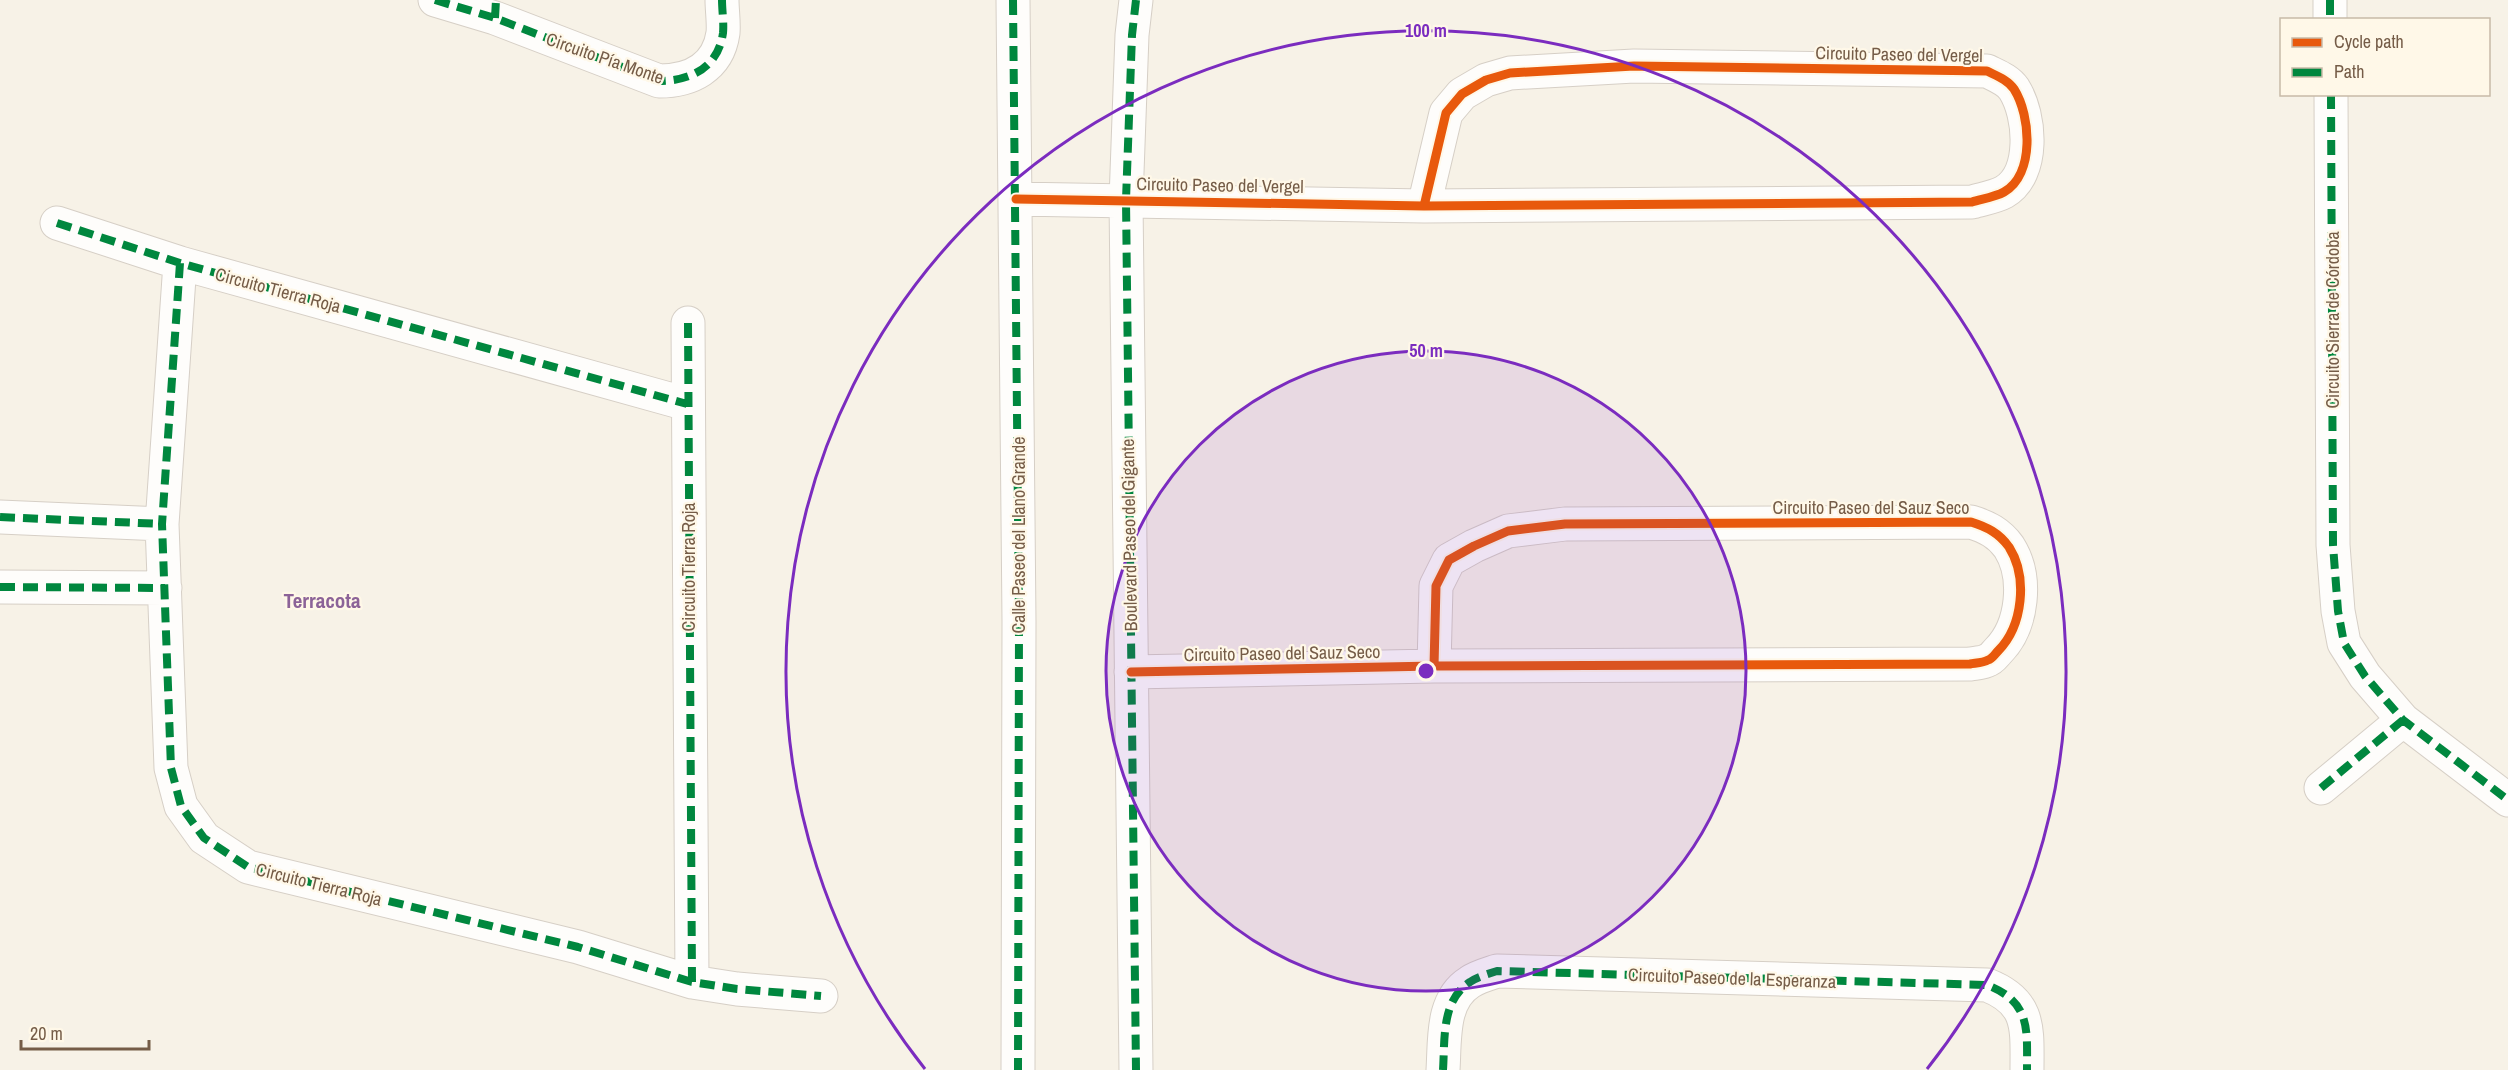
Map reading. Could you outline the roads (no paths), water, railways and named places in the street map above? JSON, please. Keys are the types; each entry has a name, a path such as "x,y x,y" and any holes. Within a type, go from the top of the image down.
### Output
{"street":[{"name":"Circuito Pía Monte","path":"435,0 496,9 659,81 678,81 692,77 708,64 718,49 723,33 722,0"},
{"name":"Calle Paseo del Llano Grande","path":"1013,0 1016,199 1018,1070"},
{"name":"Boulevard Paseo del Gigante","path":"1136,0 1132,35 1126,200 1136,1070"},
{"path":"2330,0 2330,18"},
{"name":"Circuito Paseo del Vergel","path":"1016,199 1424,206 1972,202 2004,192 2019,176 2026,153 2028,131 2013,87 2002,78 1987,71 1634,66 1510,73 1486,80 1462,94 1446,113 1424,206"},
{"name":"Circuito Sierra de Córdoba","path":"2331,96 2333,545 2338,611 2344,642 2365,676 2403,720 2508,800"},
{"name":"Circuito Tierra Roja","path":"57,223 180,263 687,404"},
{"name":"Circuito Tierra Roja","path":"180,263 162,524 171,768 180,806 204,838 248,867 578,947 692,982 737,989 821,996"},
{"name":"Circuito Tierra Roja","path":"688,323 692,982"},
{"path":"0,517 162,524"},
{"name":"Circuito Paseo del Sauz Seco","path":"1131,672 1434,666 1970,664 1989,660 2003,646 2013,631 2020,611 2018,566 2008,546 1999,536 1988,527 1971,522 1565,524 1508,531 1449,560 1436,586 1434,666"},
{"path":"0,587 165,588"},
{"path":"2321,788 2403,720"},
{"name":"Circuito Paseo de la Esperanza","path":"1443,1070 1446,1017 1456,995 1470,982 1497,971 1987,985 2010,997 2021,1008 2026,1022 2027,1070"}],"district":[{"name":"Terracota","path":"322,600"}]}
